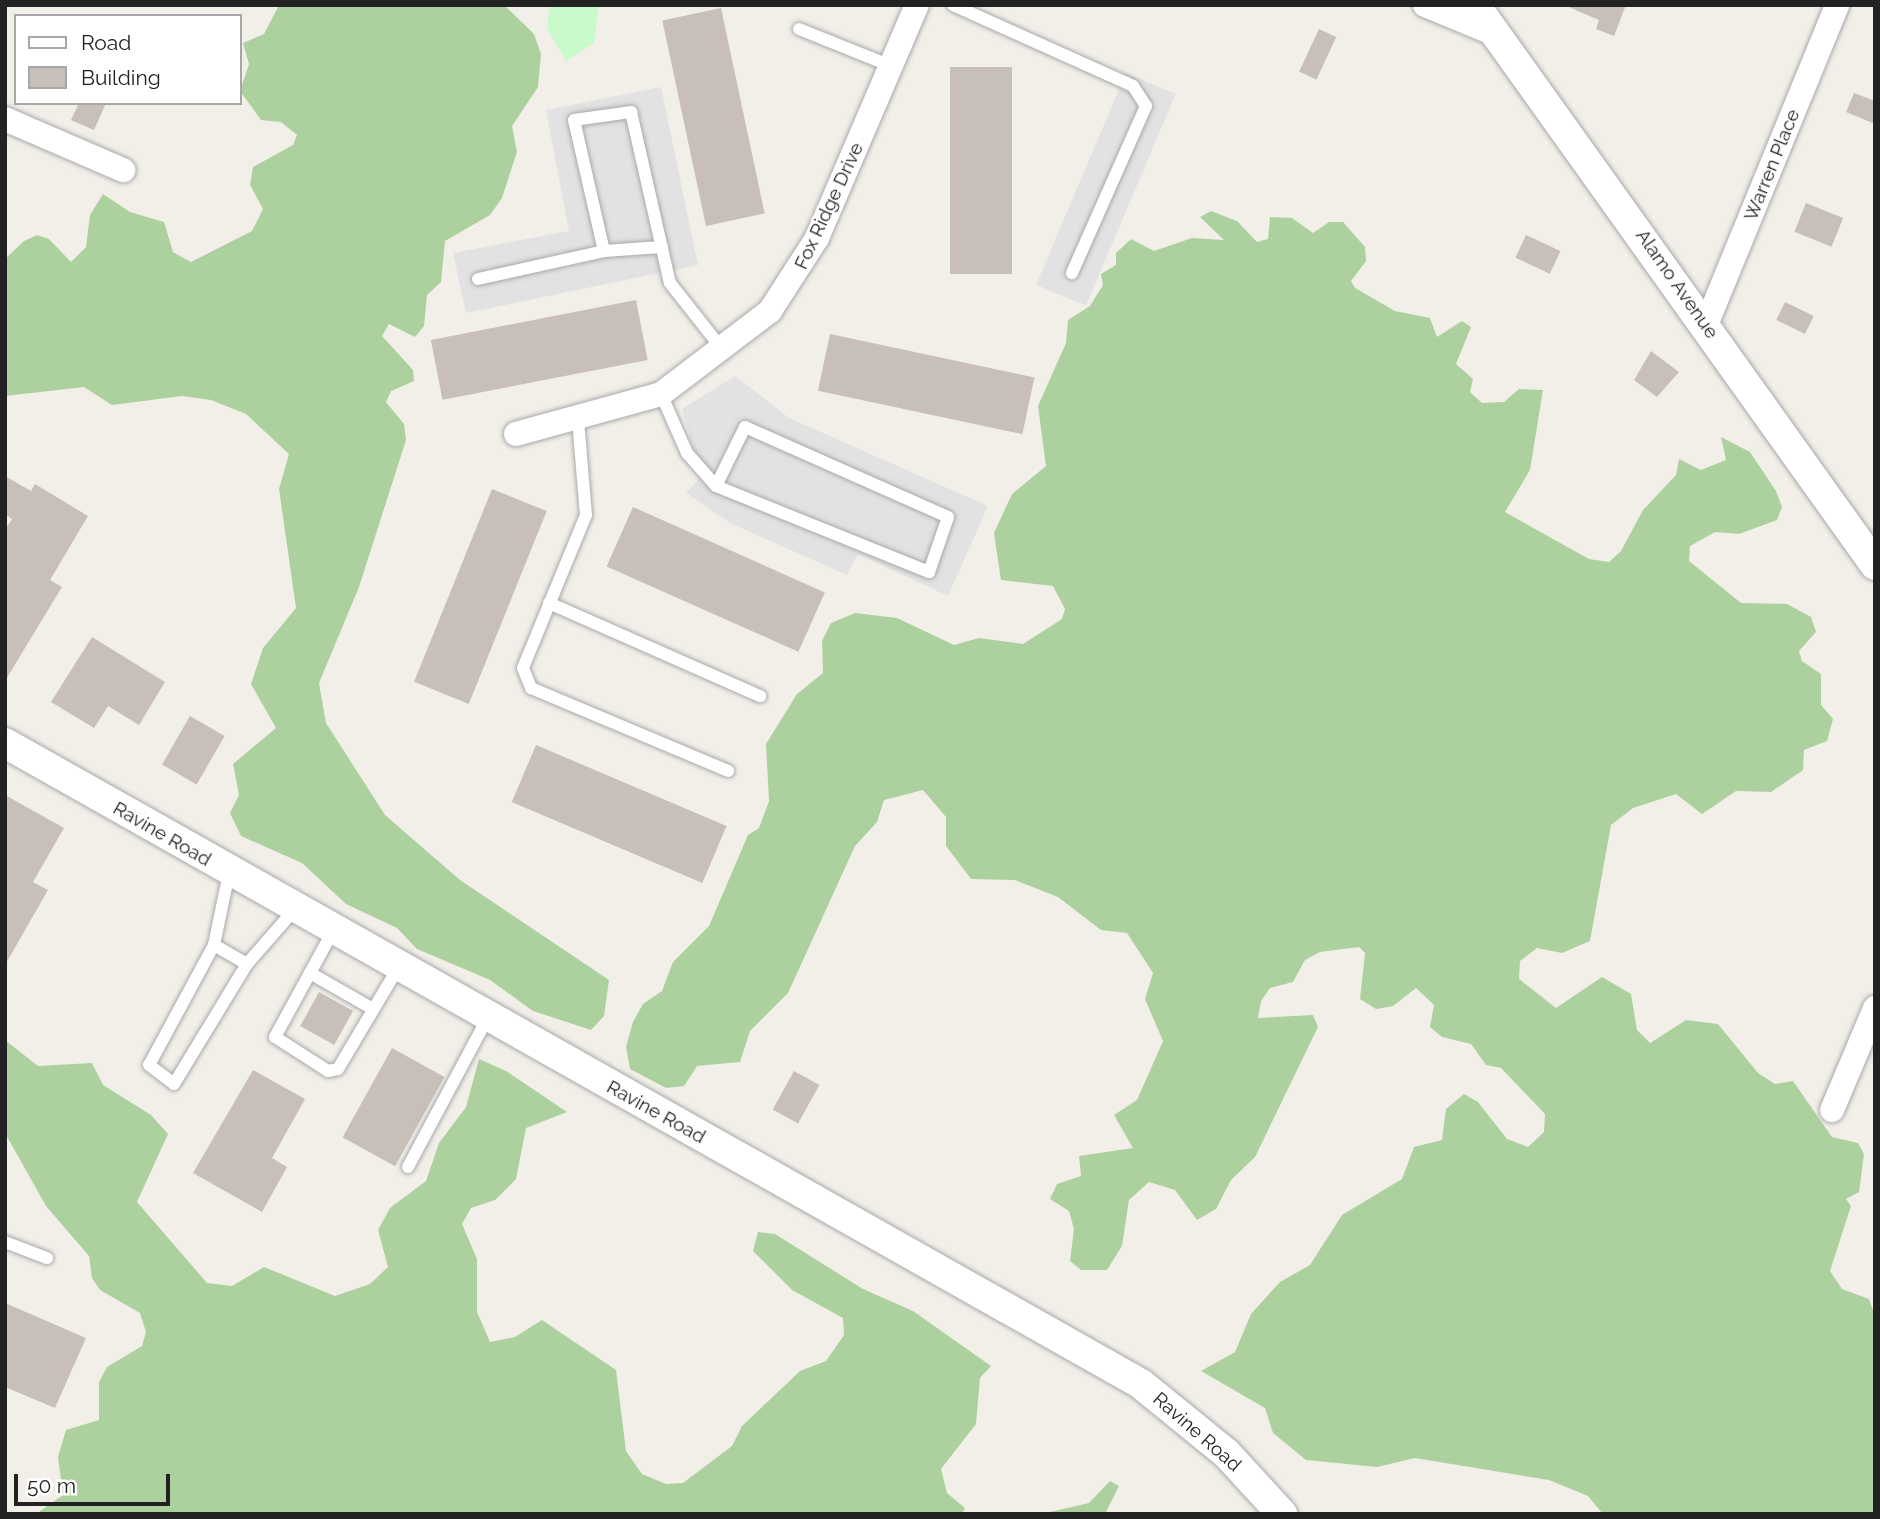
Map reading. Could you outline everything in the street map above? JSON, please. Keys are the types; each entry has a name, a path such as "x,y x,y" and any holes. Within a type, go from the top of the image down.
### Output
{"street":[{"name":"Fox Ridge Drive","path":"516,434 578,420 661,394 723,350 770,311 797,274 917,5"},
{"path":"1425,5 1495,34"},
{"name":"Alamo Avenue","path":"1475,5 1874,561"},
{"name":"Warren Place","path":"1706,325 1837,5"},
{"path":"5,119 123,170"},
{"name":"Ravine Road","path":"5,743 229,873 1141,1384 1208,1437 1282,1514"},
{"path":"1832,1110 1875,1008"}],"lane":[{"path":"953,5 1133,86 1146,106 1072,273"},
{"path":"799,29 891,66"},
{"path":"604,251 574,120 631,112 670,283 723,350"},
{"path":"478,279 604,251 662,247"},
{"path":"661,394 687,453 716,486 929,572 948,517 745,427 716,486"},
{"path":"578,420 586,515 523,668 531,688 728,771"},
{"path":"550,603 760,696"},
{"path":"229,873 214,945 149,1065 174,1084 247,964 296,909"},
{"path":"333,931 275,1037 328,1071 338,1069 398,968"},
{"path":"214,945 247,964"},
{"path":"310,973 373,1009"},
{"path":"408,1167 488,1017"},
{"path":"5,1242 47,1258"}],"green space":[{"path":"279,5 504,5 534,34 541,54 538,87 512,126 517,152 502,198 490,215 445,241 441,282 427,295 424,326 415,337 389,324 382,336 413,370 414,381 391,391 386,402 404,424 406,440 359,587 319,683 326,723 385,815 460,880 609,980 604,1016 591,1030 533,1011 490,980 417,949 397,928 346,904 302,863 241,836 230,813 239,795 233,764 276,728 251,684 263,648 296,608 279,489 289,454 246,414 211,400 182,396 112,405 84,387 5,396 5,259 24,241 37,235 49,239 71,262 86,247 90,215 103,194 130,212 164,222 173,252 191,262 252,231 263,209 250,185 253,167 293,145 297,135 281,122 261,120 242,94 249,64 243,43 264,34"},
{"path":"550,5 599,5 594,43 566,61 547,28"},
{"path":"1211,211 1237,221 1257,242 1268,239 1270,217 1292,218 1313,233 1329,222 1343,222 1365,247 1366,261 1351,281 1355,288 1395,311 1430,318 1437,337 1462,321 1471,327 1456,364 1473,379 1470,392 1482,403 1504,402 1519,389 1543,390 1530,470 1505,512 1589,559 1609,562 1621,551 1643,510 1676,475 1679,459 1701,470 1726,460 1721,437 1750,452 1776,491 1782,507 1777,520 1739,534 1715,532 1690,546 1689,561 1741,603 1787,604 1811,617 1816,632 1799,651 1802,661 1821,674 1821,705 1833,719 1827,741 1804,750 1803,770 1771,792 1736,791 1702,814 1676,794 1633,808 1611,825 1590,941 1562,953 1537,948 1520,961 1519,979 1556,1008 1602,977 1631,994 1637,1030 1650,1043 1686,1020 1718,1024 1758,1073 1775,1084 1793,1081 1832,1137 1858,1143 1864,1154 1859,1192 1846,1199 1851,1206 1830,1271 1842,1289 1869,1299 1875,1316 1875,1514 1603,1514 1588,1496 1549,1480 1415,1458 1377,1467 1306,1460 1273,1433 1265,1408 1201,1371 1235,1352 1251,1314 1280,1282 1310,1265 1342,1215 1402,1179 1414,1147 1442,1140 1446,1109 1464,1094 1478,1102 1507,1139 1528,1147 1544,1132 1545,1114 1501,1068 1486,1065 1471,1044 1442,1037 1430,1027 1434,1005 1416,988 1393,1006 1376,1009 1360,999 1365,953 1359,947 1320,952 1305,960 1293,982 1270,988 1261,1001 1258,1018 1313,1015 1318,1027 1255,1157 1231,1180 1216,1209 1197,1220 1175,1190 1149,1182 1129,1200 1122,1246 1107,1270 1081,1270 1070,1261 1074,1229 1069,1211 1050,1199 1057,1184 1081,1176 1079,1156 1133,1148 1114,1115 1137,1100 1163,1041 1145,999 1153,973 1127,933 1101,930 1058,897 1015,880 971,879 946,846 946,817 923,790 884,800 877,822 855,846 788,993 750,1031 740,1062 697,1066 684,1086 666,1088 630,1069 626,1047 633,1022 643,1004 662,991 673,962 709,926 748,835 759,828 769,801 766,744 797,694 823,673 822,641 831,623 855,613 897,618 954,645 979,638 1023,644 1062,619 1065,609 1053,586 1001,580 994,533 1012,494 1046,466 1038,406 1066,343 1068,320 1090,306 1103,285 1101,274 1116,265 1116,253 1131,239 1154,251 1192,238 1224,240 1200,217"},
{"path":"5,1040 38,1066 92,1063 103,1085 151,1115 168,1134 137,1202 207,1283 232,1286 264,1267 335,1296 370,1284 388,1267 378,1230 390,1208 426,1181 439,1143 466,1107 479,1059 506,1071 567,1112 526,1128 516,1179 495,1200 471,1208 462,1224 477,1259 477,1312 490,1342 515,1337 542,1320 616,1370 626,1451 642,1474 666,1484 683,1483 732,1446 742,1426 800,1371 826,1361 844,1335 843,1318 792,1290 753,1251 758,1232 775,1234 863,1289 913,1311 991,1366 980,1378 976,1424 941,1469 947,1493 965,1508 962,1514 36,1514 63,1495 58,1457 66,1430 99,1420 99,1382 107,1367 142,1346 146,1332 140,1313 100,1290 92,1278 89,1256 46,1206 5,1133"},
{"path":"1110,1481 1119,1486 1105,1514 1041,1514 1089,1503"}],"shaded area":[{"path":"1126,73 1176,94 1086,306 1036,285"},
{"path":"661,87 698,265 466,313 453,253 569,231 546,110"},
{"path":"735,376 789,418 988,506 948,596 858,554 847,575 732,524 686,493 701,477 682,409"}],"building":[{"path":"1564,5 1626,5 1614,36 1596,29 1599,20"},
{"path":"721,8 765,213 706,226 662,20"},
{"path":"1319,29 1336,37 1316,80 1299,72"},
{"path":"950,67 1012,67 1012,274 950,274"},
{"path":"1854,93 1875,101 1875,124 1846,112"},
{"path":"78,105 105,105 94,130 71,120"},
{"path":"1806,203 1843,218 1831,247 1794,232"},
{"path":"1526,235 1560,251 1550,274 1515,258"},
{"path":"636,300 648,360 442,400 431,340"},
{"path":"1785,302 1814,316 1805,334 1776,320"},
{"path":"830,334 1034,377 1022,434 818,391"},
{"path":"1651,351 1679,372 1657,397 1634,380"},
{"path":"5,476 31,491 35,484 88,516 50,580 62,587 5,681 5,530 12,519 5,514"},
{"path":"492,489 547,511 469,704 414,682"},
{"path":"633,507 825,592 798,652 607,566"},
{"path":"92,637 165,682 139,725 108,706 94,728 51,702"},
{"path":"190,716 225,736 197,784 162,764"},
{"path":"536,745 727,826 702,883 512,802"},
{"path":"5,795 64,828 33,882 48,890 5,965"},
{"path":"319,992 353,1011 334,1045 300,1026"},
{"path":"392,1048 444,1077 395,1166 343,1137"},
{"path":"253,1070 305,1099 272,1158 287,1167 262,1212 193,1173"},
{"path":"794,1071 819,1085 798,1124 773,1109"},
{"path":"5,1303 86,1338 55,1408 5,1387"}]}
